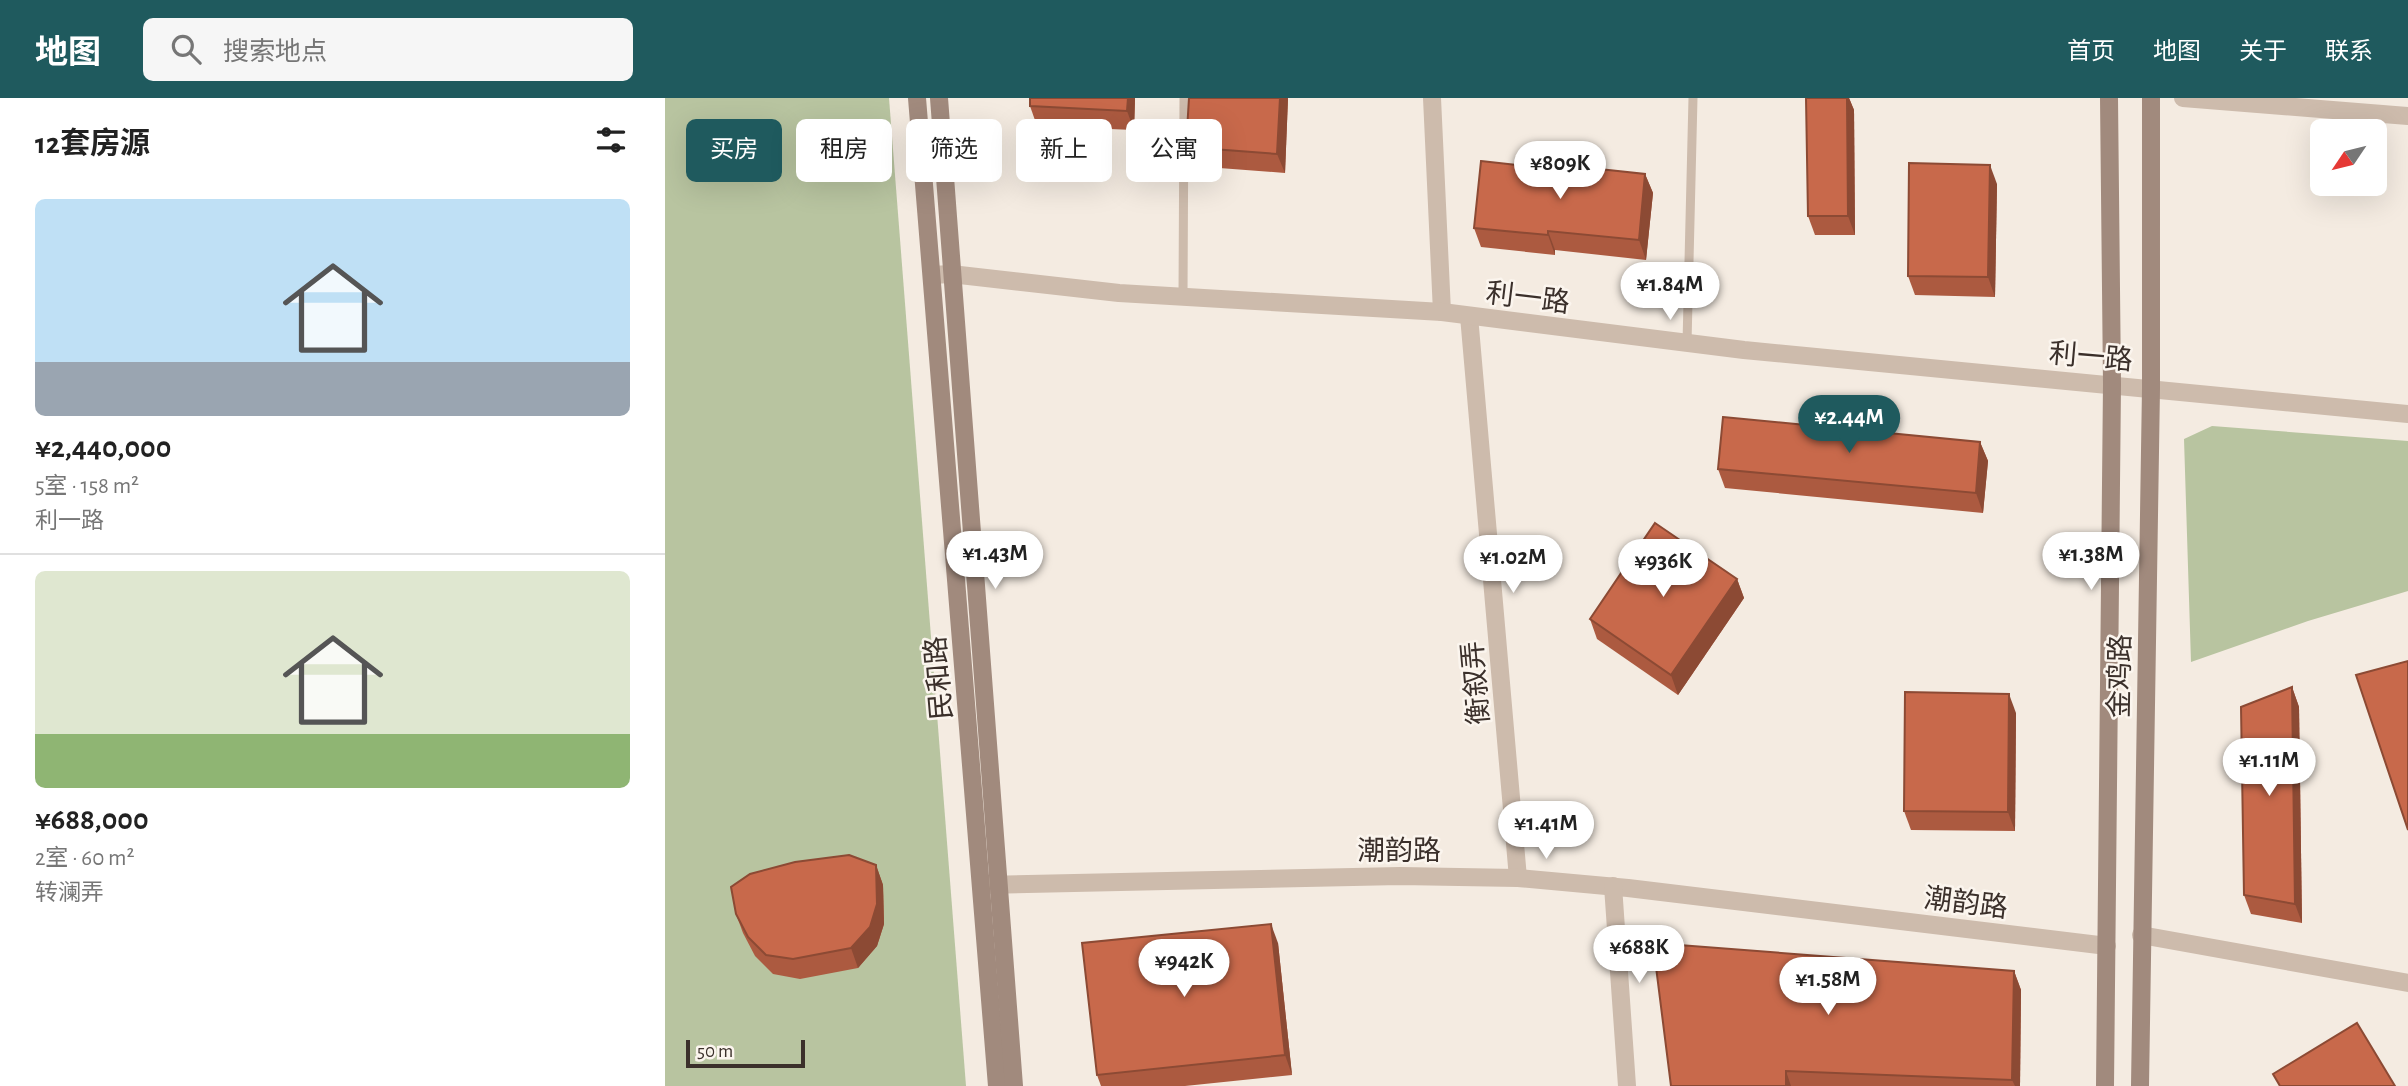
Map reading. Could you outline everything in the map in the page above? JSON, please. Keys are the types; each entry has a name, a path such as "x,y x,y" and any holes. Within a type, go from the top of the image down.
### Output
{"main road":[{"name":"民和路","path":"917,98 990,884 1014,1086"},
{"name":"民和路","path":"939,98 990,884 997,1086"},
{"name":"金鸡路","path":"2105,1086 2112,384 2109,98"},
{"name":"金鸡路","path":"2140,1086 2151,388 2151,98"}],"street":[{"path":"1431,98 1442,312"},
{"path":"2183,98 2408,116"},
{"name":"利一路","path":"932,275 951,274 1119,293 1442,312 1687,343 2408,414"},
{"name":"衡叙弄","path":"1469,316 1518,878"},
{"name":"潮韵路","path":"990,884 1400,876 1518,878 1613,886 2107,946"},
{"path":"1613,886 1627,1086"},
{"path":"2141,935 2408,983"}],"lane":[{"path":"1183,296 1184,98"},
{"path":"1687,343 1693,98"}],"green space":[{"path":"665,98 889,98 891,119 796,119 796,182 892,182 892,136 966,1086 665,1086"},
{"path":"2212,426 2408,441 2408,591 2308,621 2191,662 2184,439"}],"building":[{"path":"1030,98 1128,98 1127,111 1030,106"},
{"path":"1189,98 1280,98 1277,154 1222,150 1222,119 1188,119"},
{"path":"1806,98 1847,98 1848,216 1808,216"},
{"path":"1481,161 1571,171 1572,166 1645,174 1639,240 1548,231 1548,235 1474,228"},
{"path":"1909,163 1990,165 1988,277 1908,276"},
{"path":"1723,417 1980,442 1976,493 1718,469"},
{"path":"1655,523 1737,579 1671,675 1590,619"},
{"path":"2408,661 2408,830 2356,675"},
{"path":"2292,687 2295,904 2244,895 2241,707"},
{"path":"1905,692 2009,694 2008,812 1904,811"},
{"path":"849,855 876,865 877,904 870,927 851,948 793,959 766,955 748,937 736,914 731,887 750,874 795,862"},
{"path":"1271,924 1285,1055 1097,1075 1082,943"},
{"path":"1653,943 2014,971 2012,1080 1786,1071 1786,1086 1671,1086"},
{"path":"2357,1023 2395,1086 2280,1086 2273,1074"}]}
